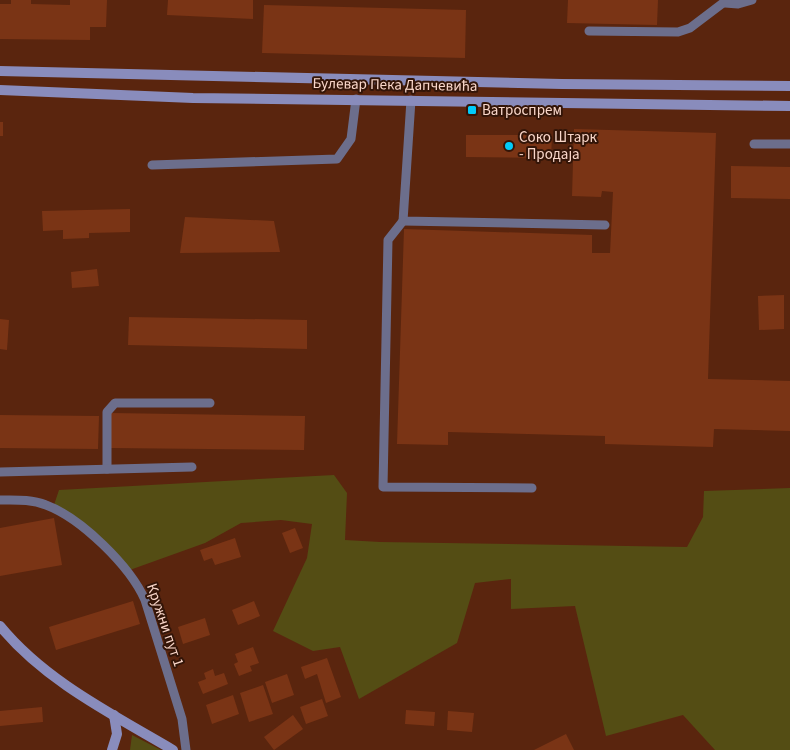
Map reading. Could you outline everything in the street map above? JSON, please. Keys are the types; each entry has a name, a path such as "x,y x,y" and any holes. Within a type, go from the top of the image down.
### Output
{"street":[{"name":"Булевар Пека Дапчевића","path":"0,71 428,81 790,86"},
{"path":"383,99 384,80"},
{"path":"428,81 428,100"},
{"name":"Булевар Пека Дапчевића","path":"0,90 193,98 383,99 542,104 790,106"},
{"path":"0,626 19,648 52,676 173,750"},
{"path":"112,750 117,734 114,715"}],"lane":[{"path":"589,32 678,32 690,28 726,1 738,4 752,0"},
{"path":"152,165 338,159 351,138 356,99"},
{"path":"411,100 403,221 388,240 383,487 532,488"},
{"path":"754,144 790,144"},
{"path":"403,221 605,225"},
{"path":"107,469 107,412 115,403 210,403"},
{"path":"0,472 192,467"},
{"name":"Кружни пут 1","path":"0,500 30,500 45,504 71,518 118,560 138,584 145,600 182,719 186,750"}],"shaded area":[{"path":"334,475 347,493 345,540 380,542 687,547 703,517 704,491 790,488 790,750 715,750 683,715 606,736 575,606 511,609 511,579 475,583 457,643 359,699 340,647 313,651 273,631 307,558 312,524 281,520 241,523 205,543 127,571 118,560 53,508 59,490"},
{"path":"132,735 161,750 130,750"}],"building":[{"path":"11,0 31,0 31,4 70,5 70,0 107,0 106,27 90,27 90,40 0,39 0,4 11,4"},
{"path":"168,0 253,0 253,19 167,15"},
{"path":"568,0 658,0 657,25 567,23"},
{"path":"264,5 466,10 465,58 262,53"},
{"path":"0,122 3,122 3,136 0,136"},
{"path":"574,129 716,133 708,379 790,381 790,431 714,429 713,447 605,444 605,436 448,432 448,445 397,444 404,229 592,235 592,253 610,253 613,192 602,191 601,197 572,196"},
{"name":"Соко Штарк - Продаја","path":"466,135 552,135 551,158 466,157"},
{"path":"731,166 790,167 790,199 731,198"},
{"path":"130,209 130,232 89,233 89,238 63,239 63,230 43,231 42,211"},
{"path":"185,217 274,221 280,252 180,253"},
{"path":"97,269 99,286 72,288 71,272"},
{"path":"784,295 784,329 759,330 758,296"},
{"path":"129,317 307,320 307,349 128,345"},
{"path":"0,319 9,320 7,350 0,349"},
{"path":"111,413 305,416 304,450 111,448"},
{"path":"0,415 99,416 98,449 0,448"},
{"path":"54,518 62,565 0,576 0,528"},
{"path":"295,528 303,548 290,553 282,533"},
{"path":"235,538 241,557 215,565 212,558 204,561 200,550"},
{"path":"133,601 140,624 56,650 49,627"},
{"path":"254,601 260,616 238,625 232,610"},
{"path":"205,618 210,635 183,644 178,627"},
{"path":"253,647 259,663 250,666 252,671 239,676 234,664 238,662 235,654"},
{"path":"327,658 341,697 326,703 317,674 305,679 301,667"},
{"path":"213,669 215,676 224,673 228,684 203,694 198,682 206,679 204,673"},
{"path":"287,674 294,695 272,703 265,682"},
{"path":"263,685 273,714 249,722 240,693"},
{"path":"233,695 239,714 212,724 206,705"},
{"path":"322,699 328,716 306,724 300,707"},
{"path":"42,707 43,722 0,726 0,711"},
{"path":"406,710 435,712 434,726 405,724"},
{"path":"448,711 474,713 472,732 447,730"},
{"path":"293,715 303,729 274,750 264,737"},
{"path":"566,734 574,750 534,750"}],"place":[{"name":"Ватроспрем","path":"472,110"},
{"name":"Соко Штарк - Продаја","path":"509,146"}]}
